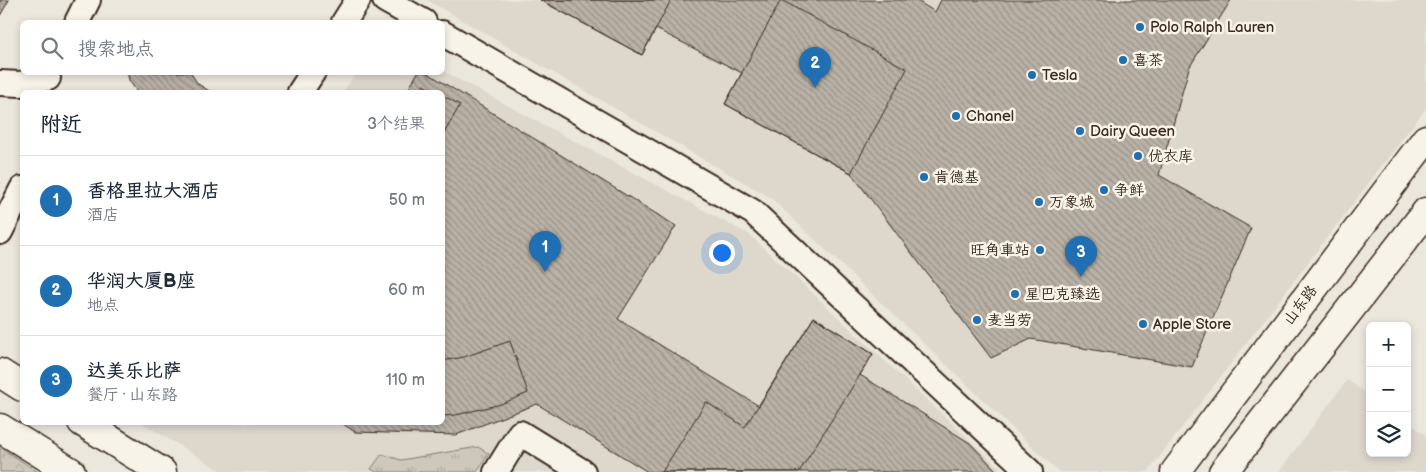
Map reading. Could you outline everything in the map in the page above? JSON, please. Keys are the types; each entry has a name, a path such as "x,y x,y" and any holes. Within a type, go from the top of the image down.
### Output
{"main road":[{"name":"山东路","path":"1175,472 1426,139"},
{"path":"1223,472 1426,212"},
{"path":"0,373 20,386"},
{"path":"90,425 162,472"},
{"path":"0,428 71,472"}],"street":[{"path":"78,20 88,0"},
{"path":"345,20 358,0"},
{"path":"385,0 420,20"},
{"path":"445,35 753,212 1030,472"},
{"path":"301,90 311,75"},
{"path":"0,83 20,84 49,81"},
{"path":"0,232 20,193"},
{"path":"496,472 520,433 583,472"}],"shaded area":[{"path":"427,0 1426,0 1426,108 1148,472 1059,472 771,198"},
{"path":"445,72 750,235 1004,472 223,472 145,425 445,425 445,90 344,90 355,75 445,75"},
{"path":"1347,380 1366,393 1366,457 1411,457 1411,425 1426,435 1426,472 1279,472"}],"green space":[{"path":"0,447 38,472 0,472"},
{"path":"478,447 489,454 477,472 376,472 371,469 382,454 401,460"}],"building":[{"path":"0,0 9,0 0,16"},
{"name":"万象城","path":"540,0 916,0 935,12 941,0 1231,0 1189,68 1159,175 1251,228 1192,367 1031,339 991,358 851,173 725,104 742,73 656,29 642,55"},
{"path":"540,0 671,0 642,55"},
{"path":"781,0 907,69 851,173 725,104"},
{"path":"128,75 192,75 198,84 208,90 136,90"},
{"path":"416,75 431,75 676,226 618,319 759,406 814,317 873,354 860,375 970,443 998,472 648,472 537,404 456,435 355,432 344,425 445,425 445,90 408,90"},
{"path":"423,85 433,90 420,90"},
{"path":"445,97 460,105 445,132"},
{"path":"814,317 873,354 799,472 662,472 706,402 745,427"},
{"path":"510,341 528,393 501,404 445,416 445,360 464,357"}],"place":[{"name":"Polo Ralph Lauren","path":"1140,27"},
{"name":"喜茶","path":"1123,60"},
{"name":"Tesla","path":"1032,75"},
{"name":"华润大厦B座","path":"815,88"},
{"name":"Chanel","path":"956,116"},
{"name":"Dairy Queen","path":"1080,131"},
{"name":"优衣库","path":"1138,156"},
{"name":"肯德基","path":"924,177"},
{"name":"争鲜","path":"1104,190"},
{"name":"万象城","path":"1039,202"},
{"name":"旺角車站","path":"1040,250"},
{"name":"香格里拉大酒店","path":"545,272"},
{"name":"达美乐比萨","path":"1081,277"},
{"name":"星巴克臻选","path":"1015,294"},
{"name":"麦当劳","path":"977,320"},
{"name":"Apple Store","path":"1143,324"}]}
